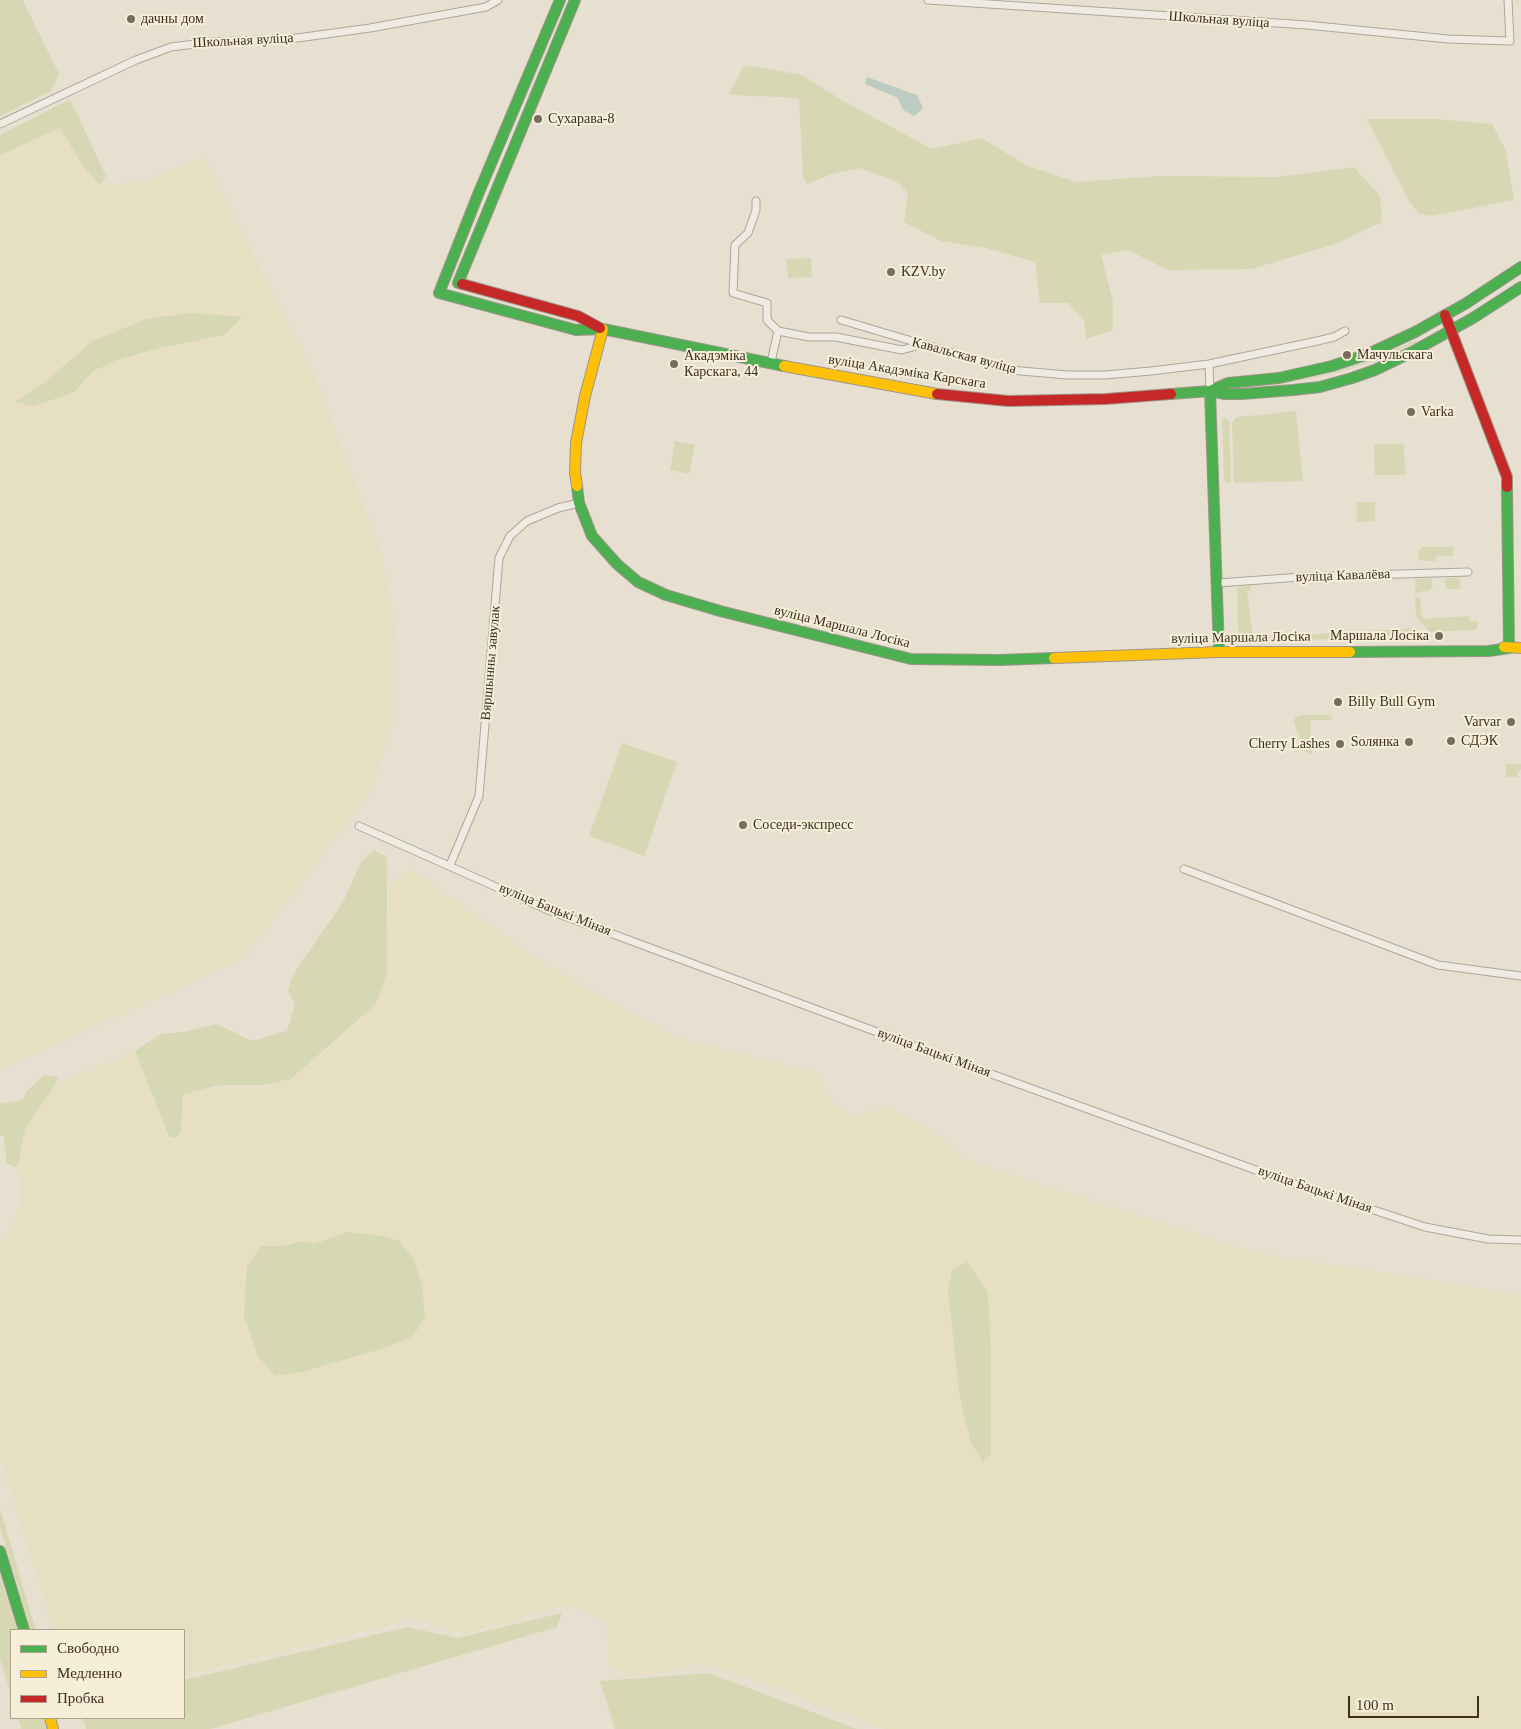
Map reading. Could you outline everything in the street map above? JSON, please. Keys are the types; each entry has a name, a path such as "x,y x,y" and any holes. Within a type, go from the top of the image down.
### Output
{"main road":[{"path":"560,0 439,293 576,330 603,329"},
{"path":"451,297 575,0"},
{"name":"вуліца Акадэміка Карскага","path":"1210,391 1228,383 1279,378 1347,361 1392,344 1445,315 1521,267"},
{"path":"458,283 578,316 603,329"},
{"name":"вуліца Акадэміка Карскага","path":"603,329 716,353 946,395 1008,401 1106,399 1210,391 1225,394 1242,394 1293,390 1340,382 1375,370 1451,330 1521,287"},
{"path":"1445,315 1507,477 1509,648"},
{"name":"вуліца Маршала Лосіка","path":"603,329 587,388 576,444 574,473 579,503 586,524 602,548 625,572 652,589 720,611 911,659 999,660 1218,652 1353,650 1370,646 1489,645 1521,648"},
{"path":"1210,391 1218,583 1218,652"},
{"path":"0,1551 24,1629"}],"street":[{"name":"Школьная вуліца","path":"0,124 136,60 171,47 212,42 290,39 370,28 486,7 498,0"},
{"name":"Школьная вуліца","path":"928,0 1307,25 1448,39 1510,41 1508,0"},
{"path":"756,201 756,210 748,233 735,245 733,293 767,303 766,320 778,331 809,337 836,337 902,350 921,345"},
{"name":"Кавальская вуліца","path":"840,320 1010,370 1067,375 1105,375 1209,364 1334,337 1345,331"},
{"path":"771,362 778,331"},
{"path":"1209,364 1210,391"},
{"name":"Вяршынны завулак","path":"450,865 478,796 494,634 499,558 510,536 528,521 558,508 579,503"},
{"name":"вуліца Кавалёва","path":"1218,583 1301,577 1468,572"},
{"name":"вуліца Бацькі Міная","path":"359,826 548,910 1286,1181 1425,1226 1488,1239 1521,1240"},
{"path":"1184,869 1438,964 1521,976"}],"shaded area":[{"path":"867,77 917,95 923,108 914,116 903,110 898,98 865,84"},
{"path":"60,128 83,166 100,186 143,182 204,158 313,371 382,556 395,626 393,721 371,789 244,958 0,1070 0,155","holes":["189,313 160,348 117,360 14,402 41,385 93,341 146,319"]},
{"path":"411,869 533,957 672,1036 817,1073 832,1103 854,1117 887,1107 932,1131 963,1159 1251,1252 1521,1295 1521,1729 884,1729 776,1687 705,1663 631,1678 609,1663 607,1621 569,1605 464,1634 408,1616 386,1626 185,1675 185,1629 54,1629 0,1456 0,1241 13,1228 21,1197 18,1165 25,1129 55,1085 135,1051 168,1137 174,1140 182,1134 184,1094 221,1086 264,1086 292,1080 377,1004 388,972 389,886","holes":["348,1232 399,1241 413,1258 422,1285 413,1336 388,1347 301,1372 261,1246 283,1246 302,1241 314,1244","967,1262 988,1292 991,1352 991,1455 983,1462 953,1331 948,1289 952,1270"]}],"green space":[{"path":"0,0 24,0 59,74 51,91 0,116"},
{"path":"744,66 801,75 847,103 932,149 982,138 1025,165 1076,182 1158,176 1278,177 1354,167 1380,196 1382,222 1335,244 1252,269 1168,270 1128,250 1101,255 1113,302 1113,330 1086,339 1084,320 1068,303 1040,303 1035,262 986,248 941,241 904,222 908,193 897,182 860,168 832,174 807,184 803,176 799,99 732,95 729,93"},
{"path":"70,99 106,176 100,186 83,166 60,128 0,155 0,135"},
{"path":"1367,119 1436,119 1492,124 1506,151 1514,200 1432,216 1420,214 1410,203"},
{"path":"811,258 812,277 788,278 786,259"},
{"path":"189,313 242,317 224,335 160,348 117,360 93,371 74,392 34,406 14,402 41,385 93,341 146,319"},
{"path":"1416,340 1417,342 1393,353 1337,373 1288,383 1237,387 1297,380 1336,372 1381,356"},
{"path":"1296,411 1303,481 1234,483 1232,423 1234,419"},
{"path":"1222,418 1229,421 1231,483 1226,483 1224,480"},
{"path":"675,441 695,445 689,474 670,470"},
{"path":"1374,444 1404,444 1405,475 1375,475"},
{"path":"1357,502 1375,502 1375,521 1357,522"},
{"path":"1422,547 1453,547 1453,556 1436,556 1436,561 1422,561 1419,559 1418,551"},
{"path":"1431,578 1433,588 1430,588 1430,591 1415,593 1416,579"},
{"path":"1459,578 1461,589 1446,589 1445,579"},
{"path":"1251,586 1251,591 1247,591 1253,638 1414,628 1414,637 1404,639 1246,640 1241,637 1238,630 1237,587"},
{"path":"1420,597 1423,619 1469,616 1469,621 1477,621 1477,627 1475,630 1430,632 1416,617 1415,598"},
{"path":"1301,715 1332,716 1332,720 1310,720 1312,754 1304,751 1294,722 1295,717"},
{"path":"622,743 677,762 644,856 589,836"},
{"path":"1506,764 1521,764 1518,777 1506,777"},
{"path":"374,850 387,857 387,973 376,1004 291,1079 263,1085 220,1085 183,1094 181,1133 174,1138 169,1136 135,1051 161,1034 184,1032 217,1024 252,1041 287,1031 295,1005 288,991 293,975 343,902 361,862"},
{"path":"44,1075 58,1077 55,1085 25,1129 18,1165 15,1167 6,1163 3,1135 0,1136 0,1104 22,1100 27,1091"},
{"path":"348,1232 383,1236 399,1241 413,1258 422,1285 425,1317 413,1336 388,1347 301,1372 275,1376 258,1356 244,1316 247,1266 261,1246 283,1246 302,1241 314,1244"},
{"path":"967,1262 988,1292 991,1352 991,1455 983,1462 971,1443 959,1393 948,1289 952,1270"},
{"path":"0,1509 36,1629 31,1629 0,1528"},
{"path":"0,1574 17,1629 10,1629 10,1693 0,1658"},
{"path":"562,1613 557,1627 210,1729 86,1729 83,1719 185,1719 185,1680 407,1627 457,1638"},
{"path":"709,1673 857,1729 615,1729 600,1681"},
{"path":"18,1719 43,1719 47,1729 21,1729"}],"traffic: fast":[{"path":"560,0 479,192 439,293 576,330 603,329 784,366"},
{"path":"462,284 458,283 575,0"},
{"path":"1171,394 1210,391 1228,383 1279,378 1332,366 1368,354 1415,332 1465,304 1521,267"},
{"path":"1210,391 1225,394 1242,394 1293,390 1320,387 1352,378 1375,370 1412,352 1473,318 1521,287"},
{"path":"1210,391 1219,652"},
{"path":"577,486 579,503 592,536 617,564 638,582 666,595 720,611 911,659 999,660 1054,658"},
{"path":"1507,487 1509,648"},
{"path":"1350,652 1489,651 1509,648"},
{"path":"0,1551 24,1629"}],"traffic: slow":[{"path":"577,486 575,473 576,443 585,396 603,329"},
{"path":"784,366 937,394"},
{"path":"1504,647 1521,648"},
{"path":"1054,658 1219,652 1350,652"},
{"path":"50,1719 53,1729"}],"traffic: jam":[{"path":"462,284 578,316 600,328"},
{"path":"1445,315 1507,477 1507,487"},
{"path":"937,394 1008,401 1106,399 1171,394"}],"place":[{"name":"дачны дом","path":"131,19"},
{"name":"Сухарава-8","path":"538,119"},
{"name":"KZV.by","path":"891,272"},
{"name":"Мачульскага","path":"1347,355"},
{"name":"Акадэміка Карскага, 44","path":"674,364"},
{"name":"Varka","path":"1411,412"},
{"name":"Маршала Лосіка","path":"1439,636"},
{"name":"Billy Bull Gym","path":"1338,702"},
{"name":"Varvar","path":"1511,722"},
{"name":"СДЭК","path":"1451,741"},
{"name":"Sолянка","path":"1409,742"},
{"name":"Cherry Lashes","path":"1340,744"},
{"name":"Соседи-экспресс","path":"743,825"}]}
